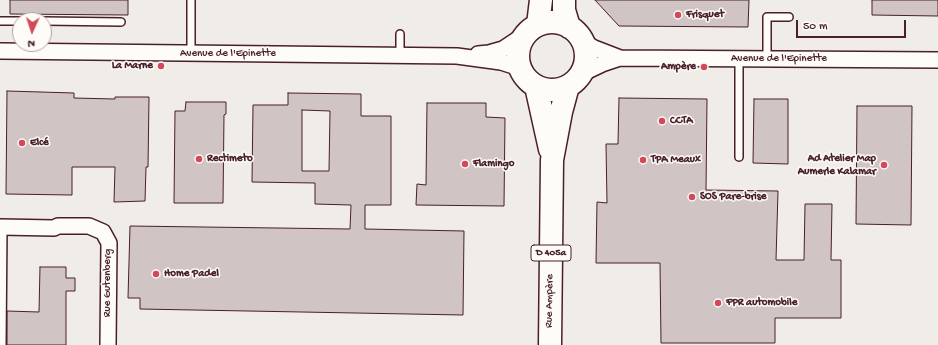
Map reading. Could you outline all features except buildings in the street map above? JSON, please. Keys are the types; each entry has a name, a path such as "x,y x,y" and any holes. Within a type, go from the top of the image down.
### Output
{"main road":[{"path":"532,29 541,0"},
{"path":"564,0 564,10 576,34 586,57 585,66 575,80 558,90 547,90 536,86 527,78 520,68 518,59 519,49 522,40 532,29 548,22 559,23 576,34"},
{"name":"Rue Ampère","path":"550,345 552,160 561,112 575,80"},
{"name":"Rue Ampère","path":"536,86 552,160"}],"street":[{"name":"Avenue de l'Epinette","path":"0,51 457,56 489,53 503,48 532,29"},
{"name":"Avenue de l'Epinette","path":"576,34 594,48 620,58"},
{"name":"Avenue de l'Epinette","path":"457,56 501,62 520,68"},
{"name":"Avenue de l'Epinette","path":"575,80 602,64 620,58 938,60"},
{"name":"Rue Gutenberg","path":"2,227 54,228 58,226 90,226 103,232 108,243 108,345"}],"lane":[{"path":"191,0 191,54"},
{"path":"767,59 767,17 789,17"},
{"path":"0,21 12,21"},
{"path":"52,22 121,22"},
{"path":"400,34 400,55"},
{"path":"739,59 739,157"},
{"path":"2,227 2,345"}],"shaded area":[{"path":"0,0 938,0 938,345 0,345"}],"place":[{"name":"Frisquet","path":"678,15"},
{"name":"La Marne","path":"161,66"},
{"name":"Ampère","path":"704,67"},
{"name":"CCTA","path":"662,121"},
{"name":"Elcé","path":"22,143"},
{"name":"Rectimeto","path":"199,159"},
{"name":"TPA Meaux","path":"643,160"},
{"name":"Flamingo","path":"465,164"},
{"name":"Ad Atelier Map Aumerle Kalamar","path":"884,165"},
{"name":"SOS Pare-brise","path":"692,197"},
{"name":"Home Padel","path":"156,274"},
{"name":"FPR automobile","path":"718,303"}]}
